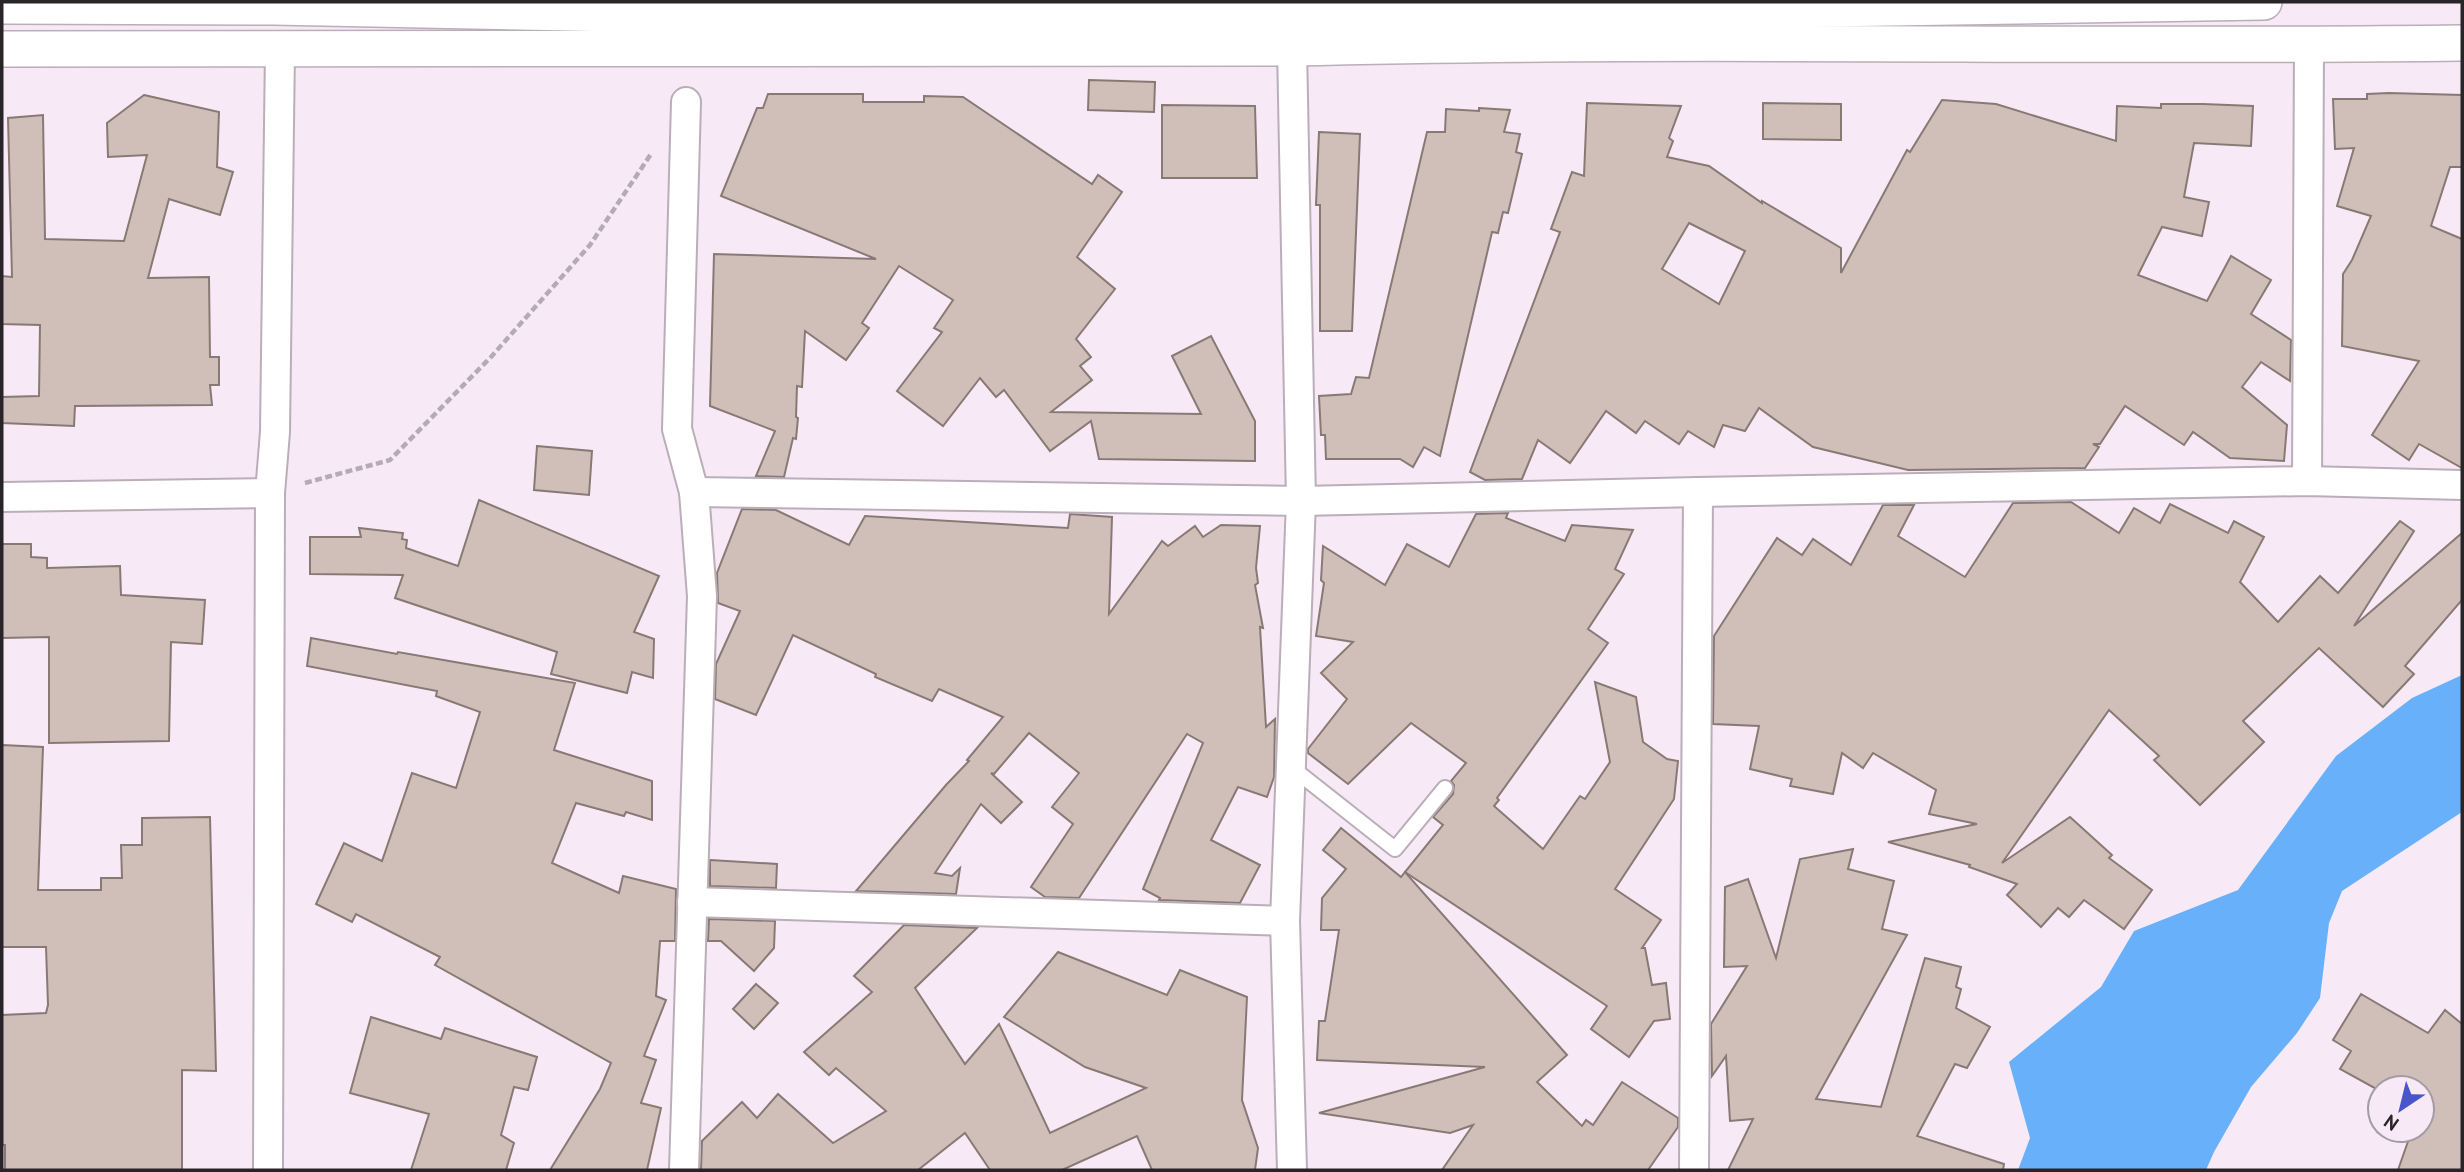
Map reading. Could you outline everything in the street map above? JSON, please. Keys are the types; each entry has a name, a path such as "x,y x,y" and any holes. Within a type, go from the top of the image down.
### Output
{"street":[{"path":"1505,20 2264,2"},
{"path":"2,6 273,4 762,17 1457,19 2309,45 2462,43"},
{"path":"2,49 1292,48 1457,19"},
{"path":"2307,481 2309,45"},
{"path":"1292,48 1301,501 1285,921 1292,1170"},
{"path":"268,1170 270,493 275,432 280,49"},
{"path":"684,1170 702,596 694,492 677,429 686,102"},
{"path":"694,492 1301,501 2307,481 2462,485"},
{"path":"1694,1170 1698,492"},
{"path":"2,497 270,493"},
{"path":"692,902 1285,921"}],"lane":[{"path":"1291,767 1395,849 1445,788"}],"path":[{"path":"270,493 390,460 491,357 590,245 686,102"}],"water":[{"path":"2462,675 2462,812 2342,891 2329,923 2320,998 2297,1033 2251,1087 2206,1170 2018,1170 2030,1138 2009,1062 2101,987 2134,931 2238,890 2336,756 2412,698"}],"building":[{"path":"1089,80 1155,82 1154,112 1088,110"},
{"path":"768,94 863,94 863,102 924,102 924,96 963,97 1092,184 1098,175 1122,192 1077,257 1115,289 1076,339 1091,357 1080,366 1092,380 1051,412 1201,414 1172,356 1211,336 1255,421 1255,461 1099,459 1091,421 1050,451 1004,390 996,397 980,378 943,426 897,391 942,332 934,328 953,300 899,266 862,323 869,328 846,360 805,331 802,387 797,386 796,439 793,438 784,477 756,476 775,431 710,406 714,254 876,259 721,196 757,108 763,108"},
{"path":"2367,94 2462,95 2462,167 2450,167 2431,226 2462,239 2462,468 2419,444 2409,460 2372,435 2419,361 2342,346 2343,274 2371,216 2337,206 2354,148 2335,149 2333,99 2367,99"},
{"path":"144,95 219,112 217,167 233,172 220,215 169,199 148,278 209,277 210,357 219,357 219,385 210,385 212,405 75,406 74,426 2,423 2,397 39,396 40,325 2,324 2,276 12,277 8,118 43,115 45,239 124,241 147,155 108,157 107,123"},
{"path":"1942,100 1996,104 2116,141 2117,106 2253,106 2251,146 2194,143 2184,197 2209,202 2202,236 2162,227 2138,275 2207,301 2231,256 2271,280 2251,314 2291,340 2290,381 2261,362 2242,387 2287,425 2284,461 2230,458 2193,432 2184,445 2125,406 2100,444 2093,444 2099,447 2085,468 1908,470 1813,447 1759,408 1745,431 1723,425 1714,447 1688,431 1679,444 1645,421 1636,433 1606,411 1570,463 1538,440 1522,479 1485,480 1470,472 1560,232 1551,229 1572,172 1584,176 1587,103 1681,106 1669,138 1673,141 1667,157 1709,166 1762,203 1841,248 1841,273 1907,150 1910,152","holes":["1689,223 1745,251 1719,304 1662,269"]},
{"path":"1763,103 1841,104 1841,140 1763,139"},
{"path":"1162,105 1255,106 1257,178 1162,178"},
{"path":"1479,108 1510,110 1504,132 1520,134 1516,152 1522,154 1508,213 1503,212 1498,233 1492,232 1440,456 1424,447 1413,467 1400,459 1326,459 1325,435 1321,435 1319,396 1351,394 1356,377 1369,378 1427,132 1445,132 1446,109 1479,111"},
{"path":"1319,132 1360,134 1352,331 1320,331 1320,205 1316,205"},
{"path":"537,446 592,451 589,495 534,490"},
{"path":"479,500 659,576 634,632 654,639 653,678 632,672 627,693 551,674 557,652 395,598 403,575 310,574 310,537 361,537 359,528 403,533 402,539 407,540 406,548 458,566"},
{"path":"2071,502 2119,533 2134,508 2160,523 2170,504 2228,533 2234,521 2264,537 2240,582 2278,622 2320,576 2338,593 2400,521 2414,531 2354,626 2462,533 2462,600 2405,666 2414,674 2383,707 2319,648 2243,721 2264,742 2200,805 2154,760 2159,756 2109,710 2002,863 2070,817 2112,855 2109,858 2152,890 2124,929 2084,900 2069,917 2058,908 2041,927 2007,895 2017,884 1969,867 1970,865 1888,842 1977,824 1929,814 1936,790 1873,753 1863,768 1842,753 1833,794 1790,786 1792,779 1750,769 1759,726 1713,724 1714,636 1777,538 1802,555 1813,539 1851,565 1883,505 1914,505 1898,536 1965,577 2013,503"},
{"path":"742,509 776,510 849,545 865,516 1068,528 1070,514 1112,517 1109,614 1162,541 1168,546 1195,526 1203,537 1221,525 1260,526 1256,568 1258,583 1255,585 1263,628 1260,627 1266,727 1275,719 1274,777 1267,797 1238,787 1211,840 1260,865 1240,903 1159,900 1160,898 1143,889 1203,743 1187,734 1079,898 1045,897 1031,887 1073,824 1052,807 1079,773 1029,733 994,774 991,773 1022,802 1001,823 981,804 935,873 952,876 960,868 956,894 856,891 969,761 967,760 1003,717 939,689 932,701 875,677 876,674 793,635 756,715 715,699 716,664 740,611 718,603 717,573"},
{"path":"1508,513 1506,518 1565,541 1572,525 1633,530 1615,569 1624,574 1588,629 1608,643 1497,798 1499,800 1494,806 1543,849 1580,796 1585,799 1610,762 1595,682 1636,697 1643,742 1667,759 1678,761 1674,799 1615,889 1661,920 1642,948 1645,948 1652,985 1666,983 1670,1019 1654,1021 1629,1057 1591,1029 1607,1006 1405,872 1443,825 1433,817 1453,794 1454,785 1451,781 1466,763 1411,723 1348,784 1308,753 1308,749 1347,699 1321,673 1353,642 1316,636 1324,583 1321,580 1323,546 1385,585 1407,544 1449,567 1476,514"},
{"path":"2,544 31,544 31,557 47,558 47,568 120,566 121,595 205,600 202,644 171,642 169,741 49,743 49,637 2,638"},
{"path":"311,638 575,683 554,750 652,781 652,820 626,812 624,816 576,803 552,863 619,893 623,876 676,889 675,941 660,941 656,996 666,1000 644,1056 656,1060 641,1103 661,1108 647,1170 550,1170 600,1089 611,1063 435,965 440,957 356,914 352,922 316,904 344,843 382,861 412,773 456,788 480,712 436,696 437,691 307,666"},
{"path":"2,745 43,747 38,890 101,890 101,878 122,878 121,845 142,845 142,818 210,817 216,1071 182,1070 182,1170 5,1170 5,1145 2,1145 2,1015 46,1013 48,1005 46,947 2,947"},
{"path":"1341,828 1401,877 1405,872 1567,1055 1537,1082 1582,1126 1586,1120 1593,1125 1622,1082 1678,1118 1678,1127 1648,1170 1442,1170 1473,1125 1450,1133 1319,1113 1485,1067 1317,1060 1319,1021 1325,1021 1339,930 1321,930 1322,898 1346,869 1323,850"},
{"path":"1853,849 1848,869 1894,881 1882,929 1907,935 1816,1099 1881,1107 1925,958 1961,967 1956,987 1961,989 1956,1008 1990,1027 1967,1068 1955,1064 1917,1136 2004,1164 2003,1170 1728,1170 1753,1119 1730,1121 1726,1056 1712,1076 1711,1024 1747,966 1724,967 1725,887 1748,879 1776,958 1800,859"},
{"path":"710,860 777,864 776,888 710,886"},
{"path":"709,919 775,921 774,948 754,971 721,941 708,941"},
{"path":"904,925 977,928 915,988 965,1064 999,1024 1050,1133 1146,1088 1085,1067 1004,1017 1058,952 1167,995 1180,970 1247,997 1242,1100 1258,1148 1255,1170 1152,1170 1137,1136 1062,1170 990,1170 965,1133 918,1170 701,1170 702,1141 742,1102 757,1118 778,1094 833,1143 886,1111 836,1068 829,1075 804,1052 872,992 854,976"},
{"path":"756,984 778,1003 754,1029 733,1009"},
{"path":"2361,994 2428,1033 2445,1010 2462,1024 2462,1170 2398,1170 2407,1144 2436,1144 2436,1074 2366,1074 2366,1083 2340,1069 2351,1051 2333,1040"},
{"path":"371,1017 441,1039 445,1028 537,1057 528,1090 514,1087 501,1135 514,1143 506,1170 411,1170 429,1114 350,1093"}]}
